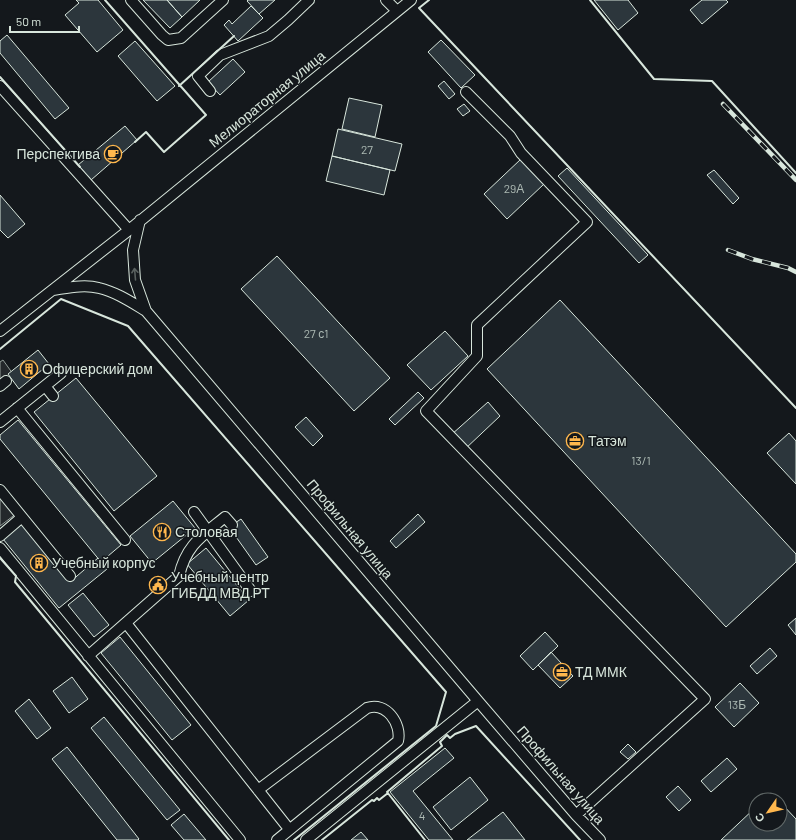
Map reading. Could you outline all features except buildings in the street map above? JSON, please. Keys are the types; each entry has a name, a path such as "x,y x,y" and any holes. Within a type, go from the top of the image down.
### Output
{"street":[{"path":"131,0 168,40 181,38 223,0"},
{"path":"210,91 198,76 220,55 270,36 309,0"},
{"path":"386,0 397,11"},
{"name":"Мелиораторная улица","path":"0,331 129,230 411,0"},
{"path":"0,86 129,230"},
{"path":"466,92 510,136 521,154 587,222 477,325 477,356 426,411 705,699 576,815"},
{"path":"140,220 133,250 135,280 146,311"},
{"name":"Профильная улица","path":"53,290 78,286 98,288 123,297 146,311 478,701 576,815 600,840"},
{"path":"0,422 61,373"},
{"path":"45,386 54,396"},
{"path":"17,408 125,540"},
{"path":"0,490 70,576"},
{"path":"194,512 251,591"},
{"path":"0,536 22,517"},
{"path":"88,656 179,576 189,551 194,543 207,531 225,517 232,525"},
{"path":"0,548 240,840"},
{"path":"126,623 289,829"},
{"path":"306,840 478,701"},
{"path":"258,790 367,708 372,706 382,708 390,714 398,730 398,742 277,840"}],"shaded area":[{"path":"3,360 13,374 0,385 0,362"},
{"path":"0,493 17,513 0,526"}],"railway":[{"path":"723,104 796,180"},
{"path":"728,250 752,259 788,268 796,272"}],"wall":[{"path":"105,0 206,115 164,152 146,132 135,142"},
{"path":"429,0 419,8 796,408"},
{"path":"590,0 654,79 712,81 796,173"},
{"path":"179,86 234,36"},
{"path":"0,77 80,167"},
{"path":"0,349 61,299 128,326 446,692 436,726 294,840"},
{"path":"0,558 16,576 15,582 229,840"},
{"path":"425,840 387,792 442,746 440,742 447,735 450,738 455,734 476,726 580,840"},
{"path":"322,840 372,800 374,801 377,798 379,800 388,793"}],"place":[{"name":"Перспектива","path":"113,154"},
{"name":"Офицерский дом","path":"29,369"},
{"name":"Татэм","path":"575,441"},
{"name":"Столовая","path":"162,532"},
{"name":"Учебный корпус","path":"39,563"},
{"name":"Учебный центр ГИБДД МВД РТ","path":"158,585"},
{"name":"ТД ММК","path":"562,672"}]}
